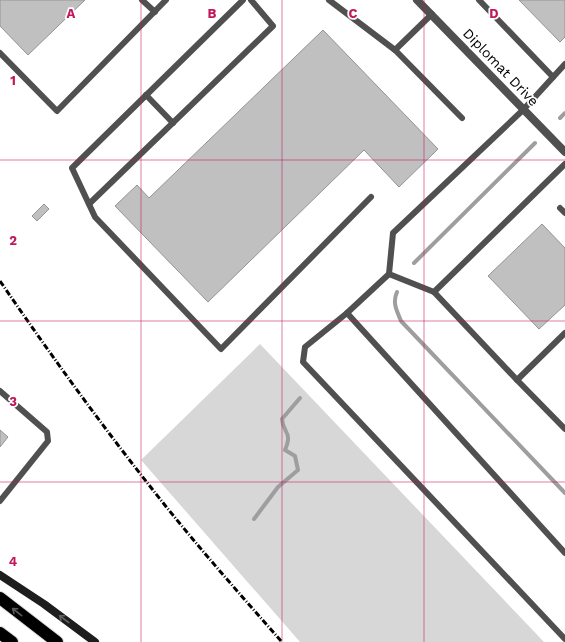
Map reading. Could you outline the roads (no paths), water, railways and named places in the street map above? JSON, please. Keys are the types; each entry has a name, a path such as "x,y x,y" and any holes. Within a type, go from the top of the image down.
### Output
{"highway":[{"path":"0,598 57,642"},
{"path":"0,633 12,642"}],"main road":[{"path":"0,575 44,604 95,642"}],"street":[{"name":"Diplomat Drive","path":"417,0 565,152"}],"lane":[{"path":"142,0 154,12"},
{"path":"0,53 57,111 166,0"},
{"path":"243,0 72,168 95,217 221,349 371,197"},
{"path":"89,204 273,26 251,0"},
{"path":"329,0 395,50 462,118"},
{"path":"479,0 553,77"},
{"path":"395,50 432,14"},
{"path":"565,64 523,110 393,233 389,274 305,347 303,362 565,639"},
{"path":"146,95 173,123"},
{"path":"434,292 565,164"},
{"path":"560,208 565,214"},
{"path":"389,274 434,292 565,429"},
{"path":"347,312 565,553"},
{"path":"517,380 565,334"},
{"path":"0,391 47,432 48,441 0,501"}],"waterway":[{"path":"560,118 565,113"},
{"path":"414,263 535,143"},
{"path":"397,292 395,303 401,321 565,493"},
{"path":"254,519 278,487 298,470 295,456 285,450 288,436 282,419 300,398"}],"railway":[{"path":"0,281 73,384 149,485 231,584 282,642"}]}
